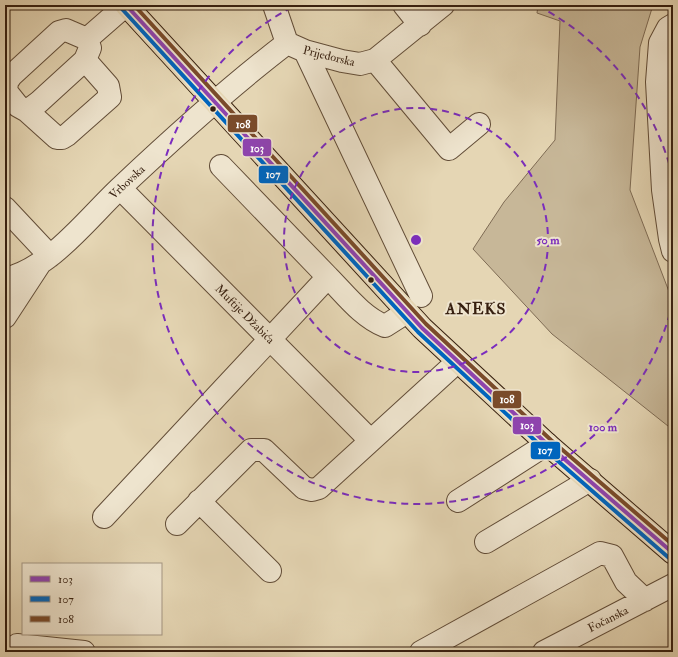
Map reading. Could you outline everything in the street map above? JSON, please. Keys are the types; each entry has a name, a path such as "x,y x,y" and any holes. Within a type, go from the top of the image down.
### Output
{"main road":[{"path":"126,5 216,101 414,304 458,362 547,444 673,553"}],"street":[{"path":"27,111 86,50 126,5"},
{"path":"221,166 328,277 369,317 385,326 414,304 296,47 274,5"},
{"path":"404,5 420,25"},
{"name":"Prijedorska","path":"216,101 246,75 296,47 360,64 375,60 443,5"},
{"path":"673,25 668,28 660,43 657,82 673,251"},
{"path":"66,30 86,50 108,86 110,97 62,138 57,138 27,111 18,106 6,91 7,82 11,76 59,32 66,30"},
{"path":"375,60 444,154 479,124"},
{"name":"Vrbovska","path":"5,317 45,260 120,188 216,101"},
{"name":"Muftije Džabića","path":"120,188 370,440"},
{"path":"5,208 45,260"},
{"name":"Vrbovska","path":"5,279 21,275 45,260"},
{"path":"104,517 269,338 328,277"},
{"path":"177,524 251,450 264,450 304,488 312,490 319,488 370,440 458,362"},
{"path":"458,501 547,444"},
{"path":"486,542 590,480"},
{"path":"199,501 270,571"},
{"path":"421,652 600,553 612,556 626,582 645,600"},
{"name":"Fočanska","path":"544,652 673,585"},
{"path":"15,646 84,652"}],"shaded area":[{"path":"538,5 653,5 640,47 630,190 673,302 673,430 552,334 473,249 504,202 555,140 560,21 537,13"}],"transit line":[{"name":"103","path":"126,5 422,328 547,444 673,553"},
{"name":"108","path":"134,5 426,324 551,440 673,545"},
{"name":"107","path":"122,9 418,332 543,448 669,558"}],"district":[{"name":"ANEKS","path":"476,308"}]}
